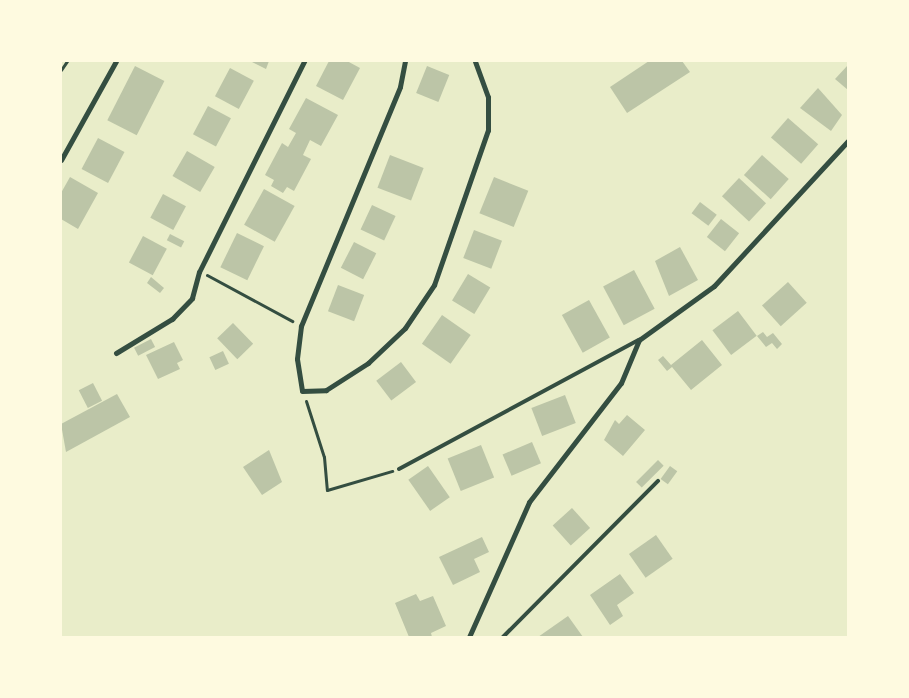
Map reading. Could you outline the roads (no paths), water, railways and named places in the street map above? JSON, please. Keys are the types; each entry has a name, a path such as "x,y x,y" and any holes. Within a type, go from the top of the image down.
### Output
{"street":[{"path":"61,160 116,61"},
{"path":"116,353 172,319 192,298 199,272 304,61"},
{"path":"405,61 400,87 301,326 297,359 302,391 326,390 368,362 405,328 434,286 488,130 488,97 475,61"},
{"path":"469,637 529,502 620,383 639,340 714,286 848,141"}],"lane":[{"path":"399,469 639,340"},
{"path":"503,637 658,481"}]}
